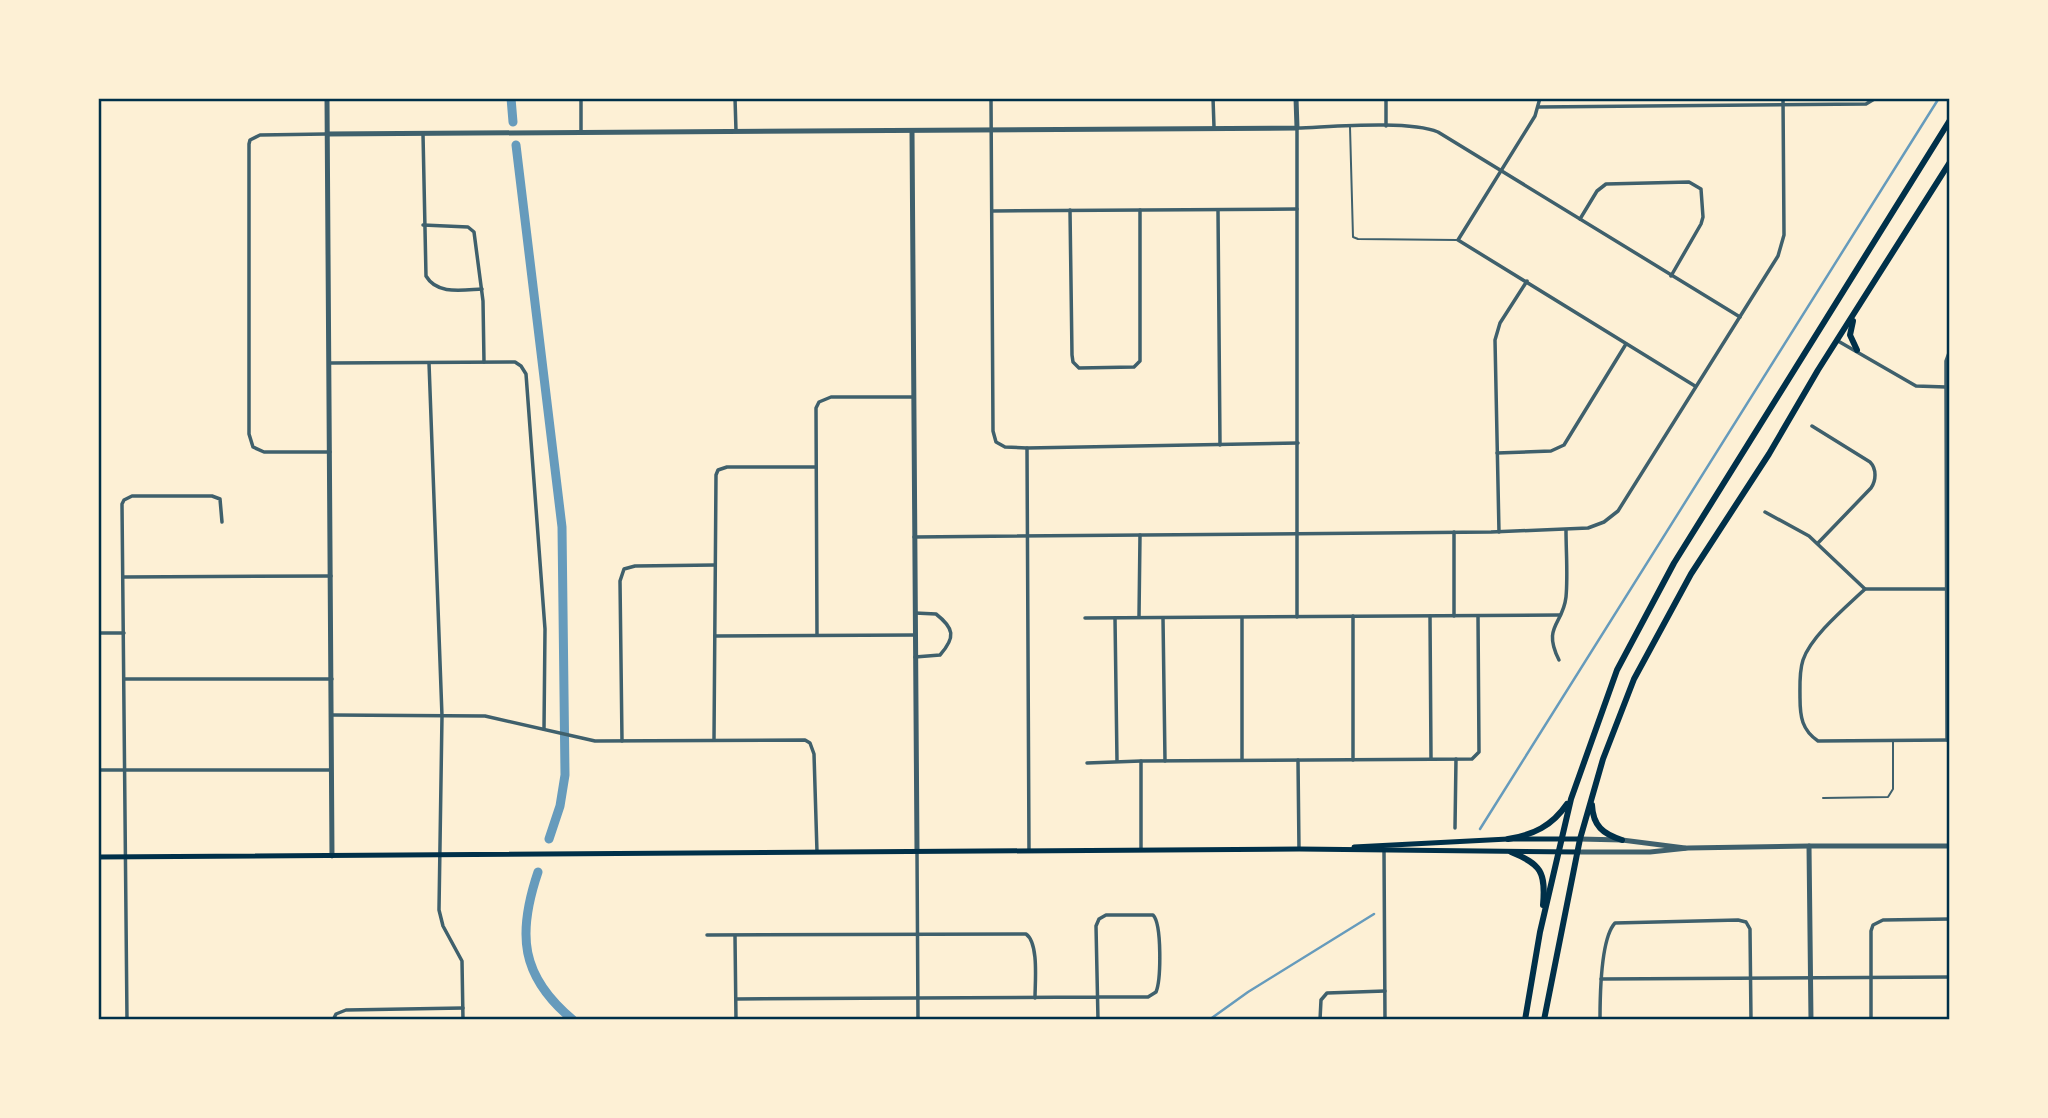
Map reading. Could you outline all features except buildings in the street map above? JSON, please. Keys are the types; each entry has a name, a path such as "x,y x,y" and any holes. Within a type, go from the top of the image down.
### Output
{"main road":[{"path":"1525,1020 1540,932 1571,799 1618,670 1674,564 1950,120"},
{"path":"1544,1020 1580,839 1593,789 1634,679 1661,626 1950,162"},
{"path":"1857,350 1851,340 1850,330 1865,298"},
{"path":"1593,789 1592,810 1598,826 1608,835 1622,840"},
{"path":"1508,839 1540,830 1555,819 1571,799"},
{"path":"1384,848 1508,839 1580,839"},
{"path":"98,857 1384,848 1578,852"},
{"path":"1511,852 1530,859 1541,871 1544,884 1540,932"}],"street":[{"path":"327,98 332,856"},
{"path":"581,98 581,133"},
{"path":"735,98 736,132"},
{"path":"991,98 996,442 1005,447 1027,448 1298,443"},
{"path":"1213,98 1214,128"},
{"path":"1296,98 1297,617"},
{"path":"1386,98 1386,126"},
{"path":"1540,98 1539,107 1458,240 1695,386"},
{"path":"914,537 1499,532 1597,526 1618,511 1778,256 1782,245 1783,98"},
{"path":"1539,107 1866,104 1876,98"},
{"path":"330,452 264,452 253,447 249,434 249,144 250,140 260,135 1386,126 1430,129 1740,317"},
{"path":"912,131 918,1020"},
{"path":"423,135 424,270 429,282 441,289 482,289"},
{"path":"1580,219 1597,191 1606,184 1696,184 1703,196 1701,224 1671,276"},
{"path":"992,211 1297,209"},
{"path":"1070,210 1072,355 1073,362 1079,368 1133,367 1140,361 1140,210"},
{"path":"1218,210 1220,444"},
{"path":"423,225 471,229 476,237 482,289 484,362"},
{"path":"1499,532 1495,340 1500,323 1527,281"},
{"path":"1838,341 1916,386 1946,387"},
{"path":"1497,453 1551,451 1564,445 1627,344"},
{"path":"1865,589 1816,638 1806,652 1800,672 1801,719 1809,734 1818,741 1948,740 1946,360 1950,350"},
{"path":"330,363 515,362 526,374 545,629 544,730"},
{"path":"429,363 442,716 439,910 443,926 462,961 463,1020"},
{"path":"817,634 815,415 819,402 831,397 914,397"},
{"path":"1812,426 1870,462 1874,468 1875,480 1871,488 1817,543"},
{"path":"1027,448 1029,850"},
{"path":"714,740 715,481 718,470 727,467 815,467"},
{"path":"127,1020 124,500 132,496 218,497 222,504 222,522"},
{"path":"1765,512 1803,532 1865,589 1947,589"},
{"path":"1559,660 1554,649 1552,632 1564,605 1566,593 1566,530"},
{"path":"1454,532 1454,616"},
{"path":"1139,617 1140,535"},
{"path":"622,741 621,581 624,569 635,566 715,565"},
{"path":"123,577 331,576"},
{"path":"915,613 936,614 951,630 950,643 940,655 915,657"},
{"path":"1085,618 1560,615"},
{"path":"1430,616 1431,759"},
{"path":"1087,763 1472,759 1479,752 1478,616"},
{"path":"1353,617 1353,760"},
{"path":"1115,618 1117,761"},
{"path":"1163,618 1165,761"},
{"path":"1242,618 1242,760"},
{"path":"98,633 124,633"},
{"path":"715,636 915,635"},
{"path":"124,679 332,679"},
{"path":"332,715 485,716 588,740 799,739 810,743 814,754 817,852"},
{"path":"1455,828 1456,759"},
{"path":"1298,760 1299,849"},
{"path":"1141,761 1141,850"},
{"path":"98,770 333,769"},
{"path":"1580,839 1622,840 1688,848"},
{"path":"1578,852 1809,846 1950,846"},
{"path":"1809,846 1811,1020"},
{"path":"1384,848 1385,1020"},
{"path":"736,999 1098,998 1153,995 1159,981 1157,920 1147,914 1106,915 1096,926 1098,998 1098,1020"},
{"path":"1871,1020 1871,931 1875,923 1883,920 1950,919"},
{"path":"1600,1020 1601,979 1610,931 1615,923 1738,920 1746,922 1750,929 1751,1020"},
{"path":"707,935 1026,934 1031,937 1034,946 1035,998"},
{"path":"735,936 736,1020"},
{"path":"1601,979 1950,977"},
{"path":"1320,1020 1321,1000 1327,993 1385,991"},
{"path":"333,1020 336,1014 346,1010 463,1008"}],"lane":[{"path":"1349,127 1352,234 1358,239 1458,240"},
{"path":"1823,798 1888,797 1893,789 1893,741"}],"waterway":[{"path":"511,98 513,122"},
{"path":"1480,829 1939,98"},
{"path":"516,145 562,527 565,775 560,806 549,839"},
{"path":"538,872 527,915 528,953 542,987 555,1004 573,1020"},
{"path":"1209,1020 1248,992 1374,914"}]}
